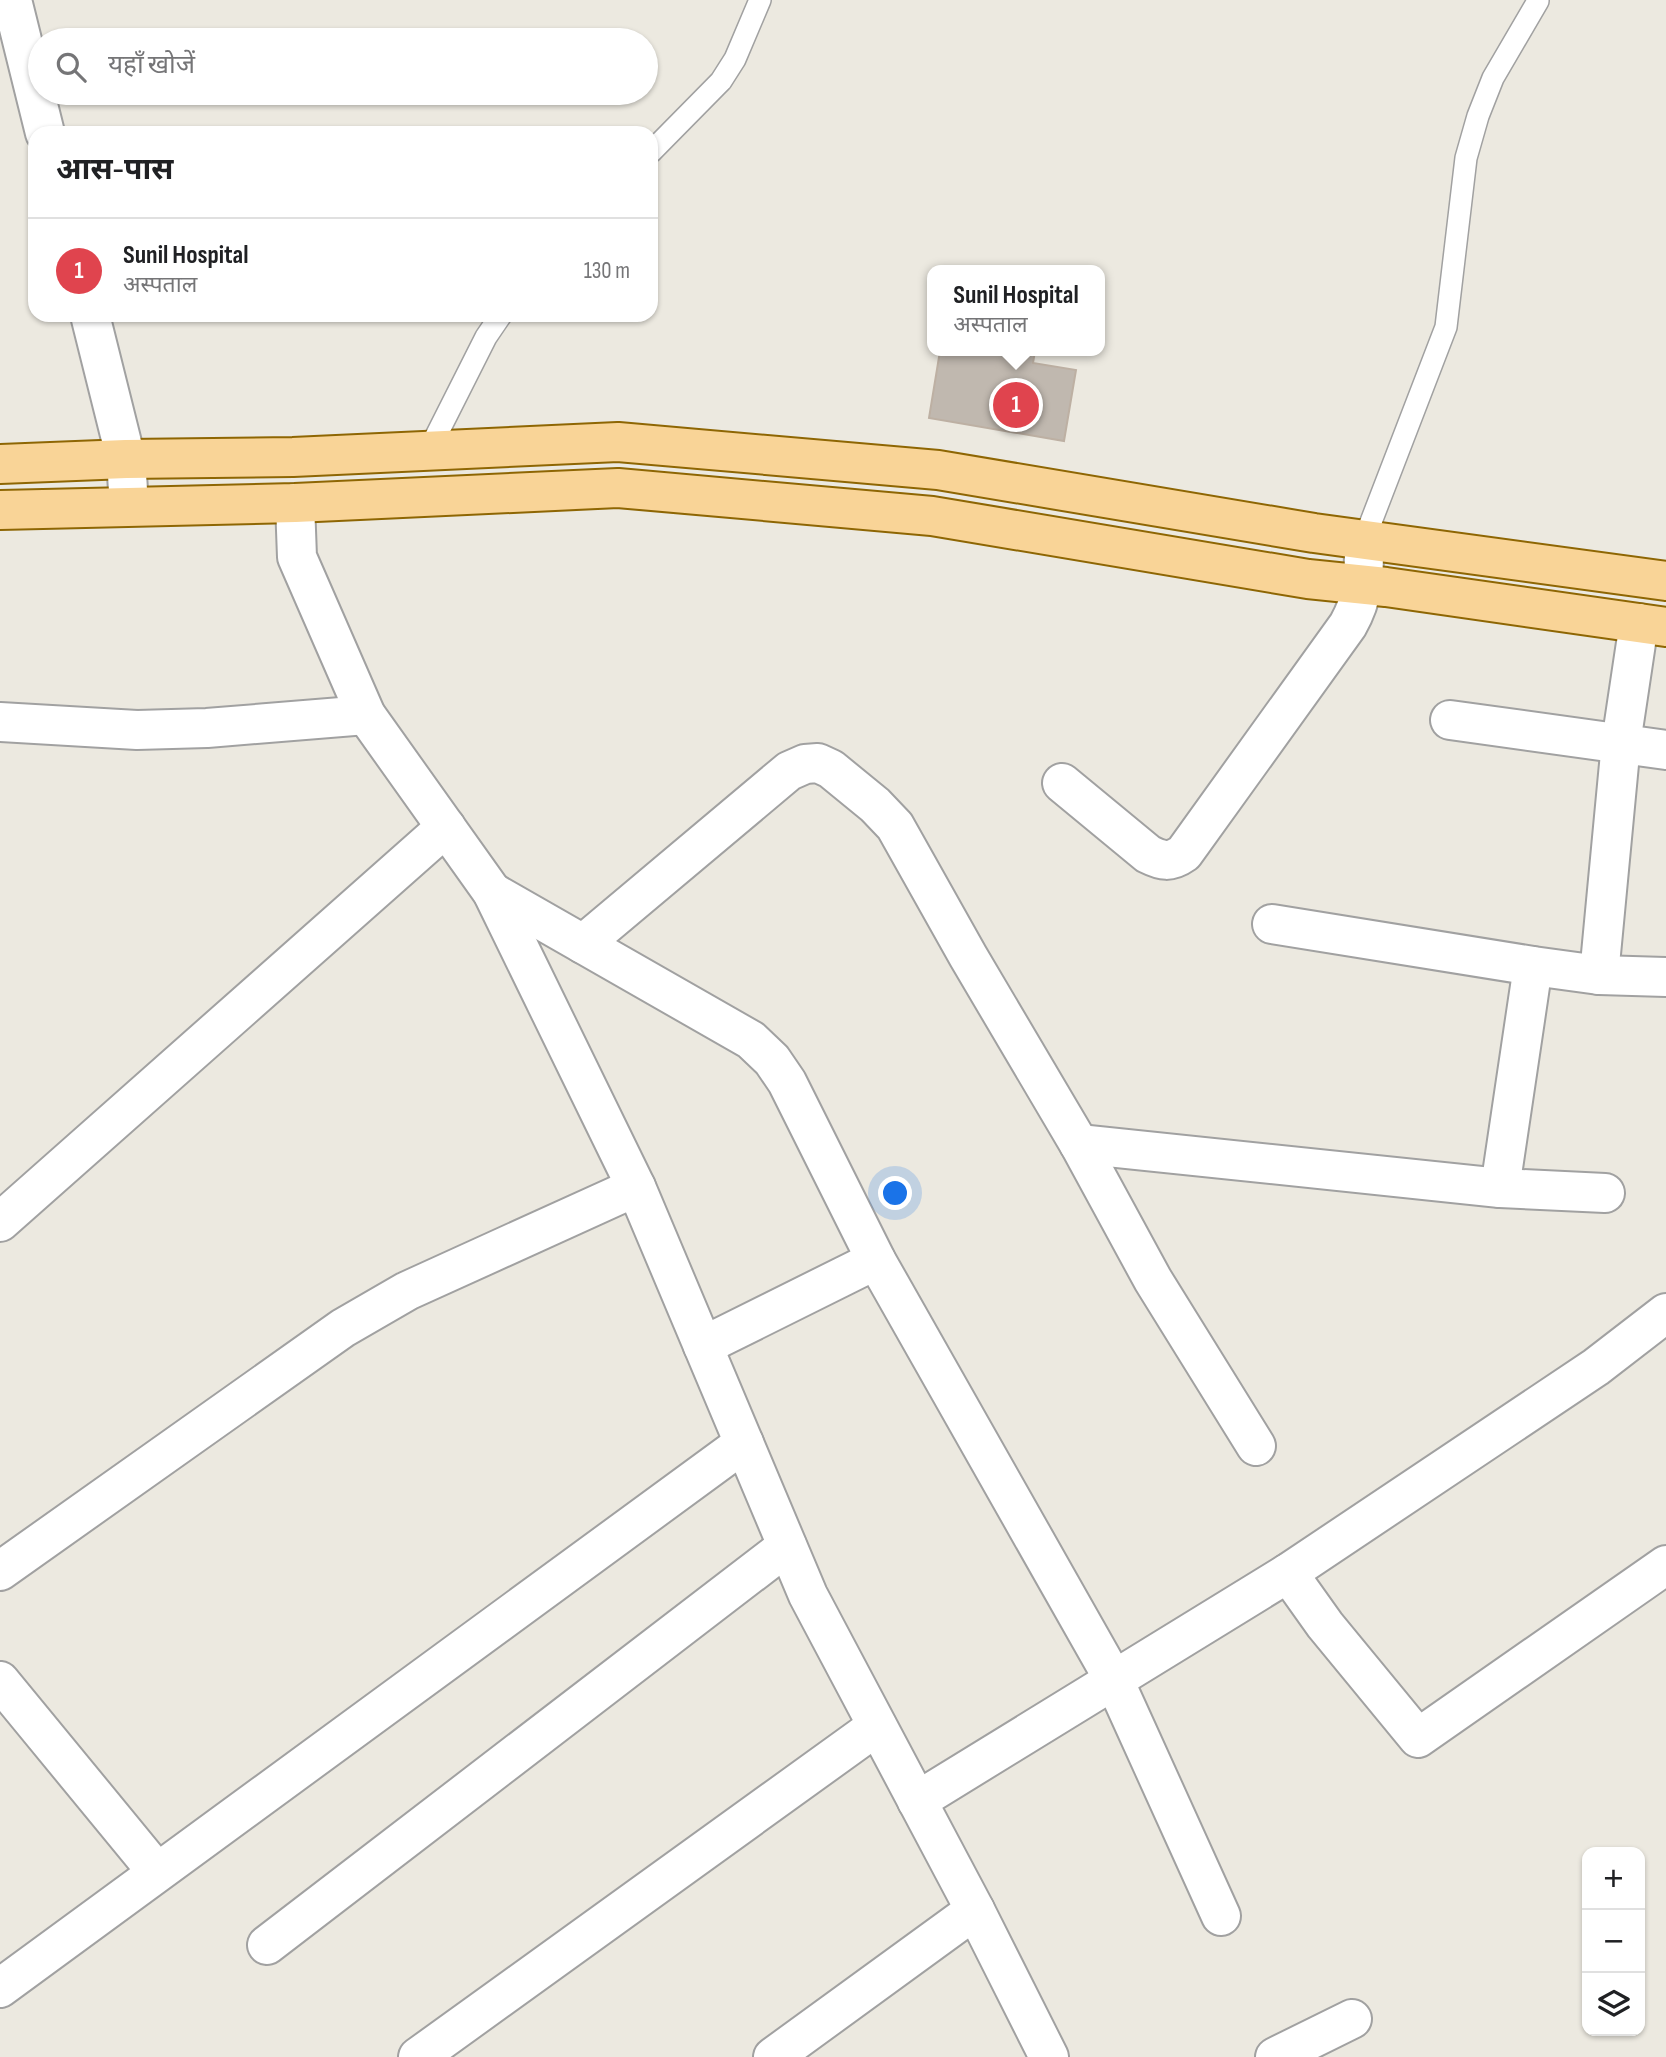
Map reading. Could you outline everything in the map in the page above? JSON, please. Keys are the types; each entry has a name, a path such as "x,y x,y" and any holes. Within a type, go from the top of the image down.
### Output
{"main road":[{"path":"0,464 293,457 618,442 938,470 1364,540 1666,581"},
{"path":"0,510 295,503 618,488 932,516 1308,579 1652,625"}],"street":[{"path":"12,0 28,64"},
{"path":"38,105 43,126"},
{"path":"92,322 126,459 129,506"},
{"path":"295,503 297,557 366,715 492,892 636,1187 808,1595 975,1910 1049,2057"},
{"path":"1062,783 1148,854 1161,860 1173,860 1194,842 1348,625 1358,607 1364,585 1364,540"},
{"path":"1598,975 1621,743 1652,625"},
{"path":"0,722 137,730 206,728 366,715"},
{"path":"1450,720 1666,750"},
{"path":"583,944 789,771 804,764 818,763 847,781 895,826 1079,1144 1153,1280 1256,1446"},
{"path":"0,1222 446,827"},
{"path":"492,892 751,1040 772,1060 787,1082 876,1260 1114,1681 1222,1916"},
{"path":"1272,924 1598,975 1666,977"},
{"path":"1500,1188 1533,966"},
{"path":"1079,1144 1500,1188 1605,1193"},
{"path":"0,1571 342,1328 407,1291 636,1187"},
{"path":"703,1346 876,1260"},
{"path":"917,1801 1288,1573 1596,1367 1666,1313"},
{"path":"0,1988 744,1443"},
{"path":"267,1944 787,1546"},
{"path":"1288,1573 1325,1625 1418,1738 1666,1565"},
{"path":"0,1681 157,1872"},
{"path":"418,2057 877,1726"},
{"path":"773,2057 975,1910"},
{"path":"1275,2057 1352,2019"}],"lane":[{"path":"658,145 721,81 735,59 760,0"},
{"path":"1364,540 1446,327 1466,158 1478,116 1493,78 1538,1"},
{"path":"428,452 496,322"}],"building":[{"path":"939,356 1034,356 1033,363 1076,370 1064,441 929,418"}],"place":[{"name":"Sunil Hospital","path":"1016,405"}]}
